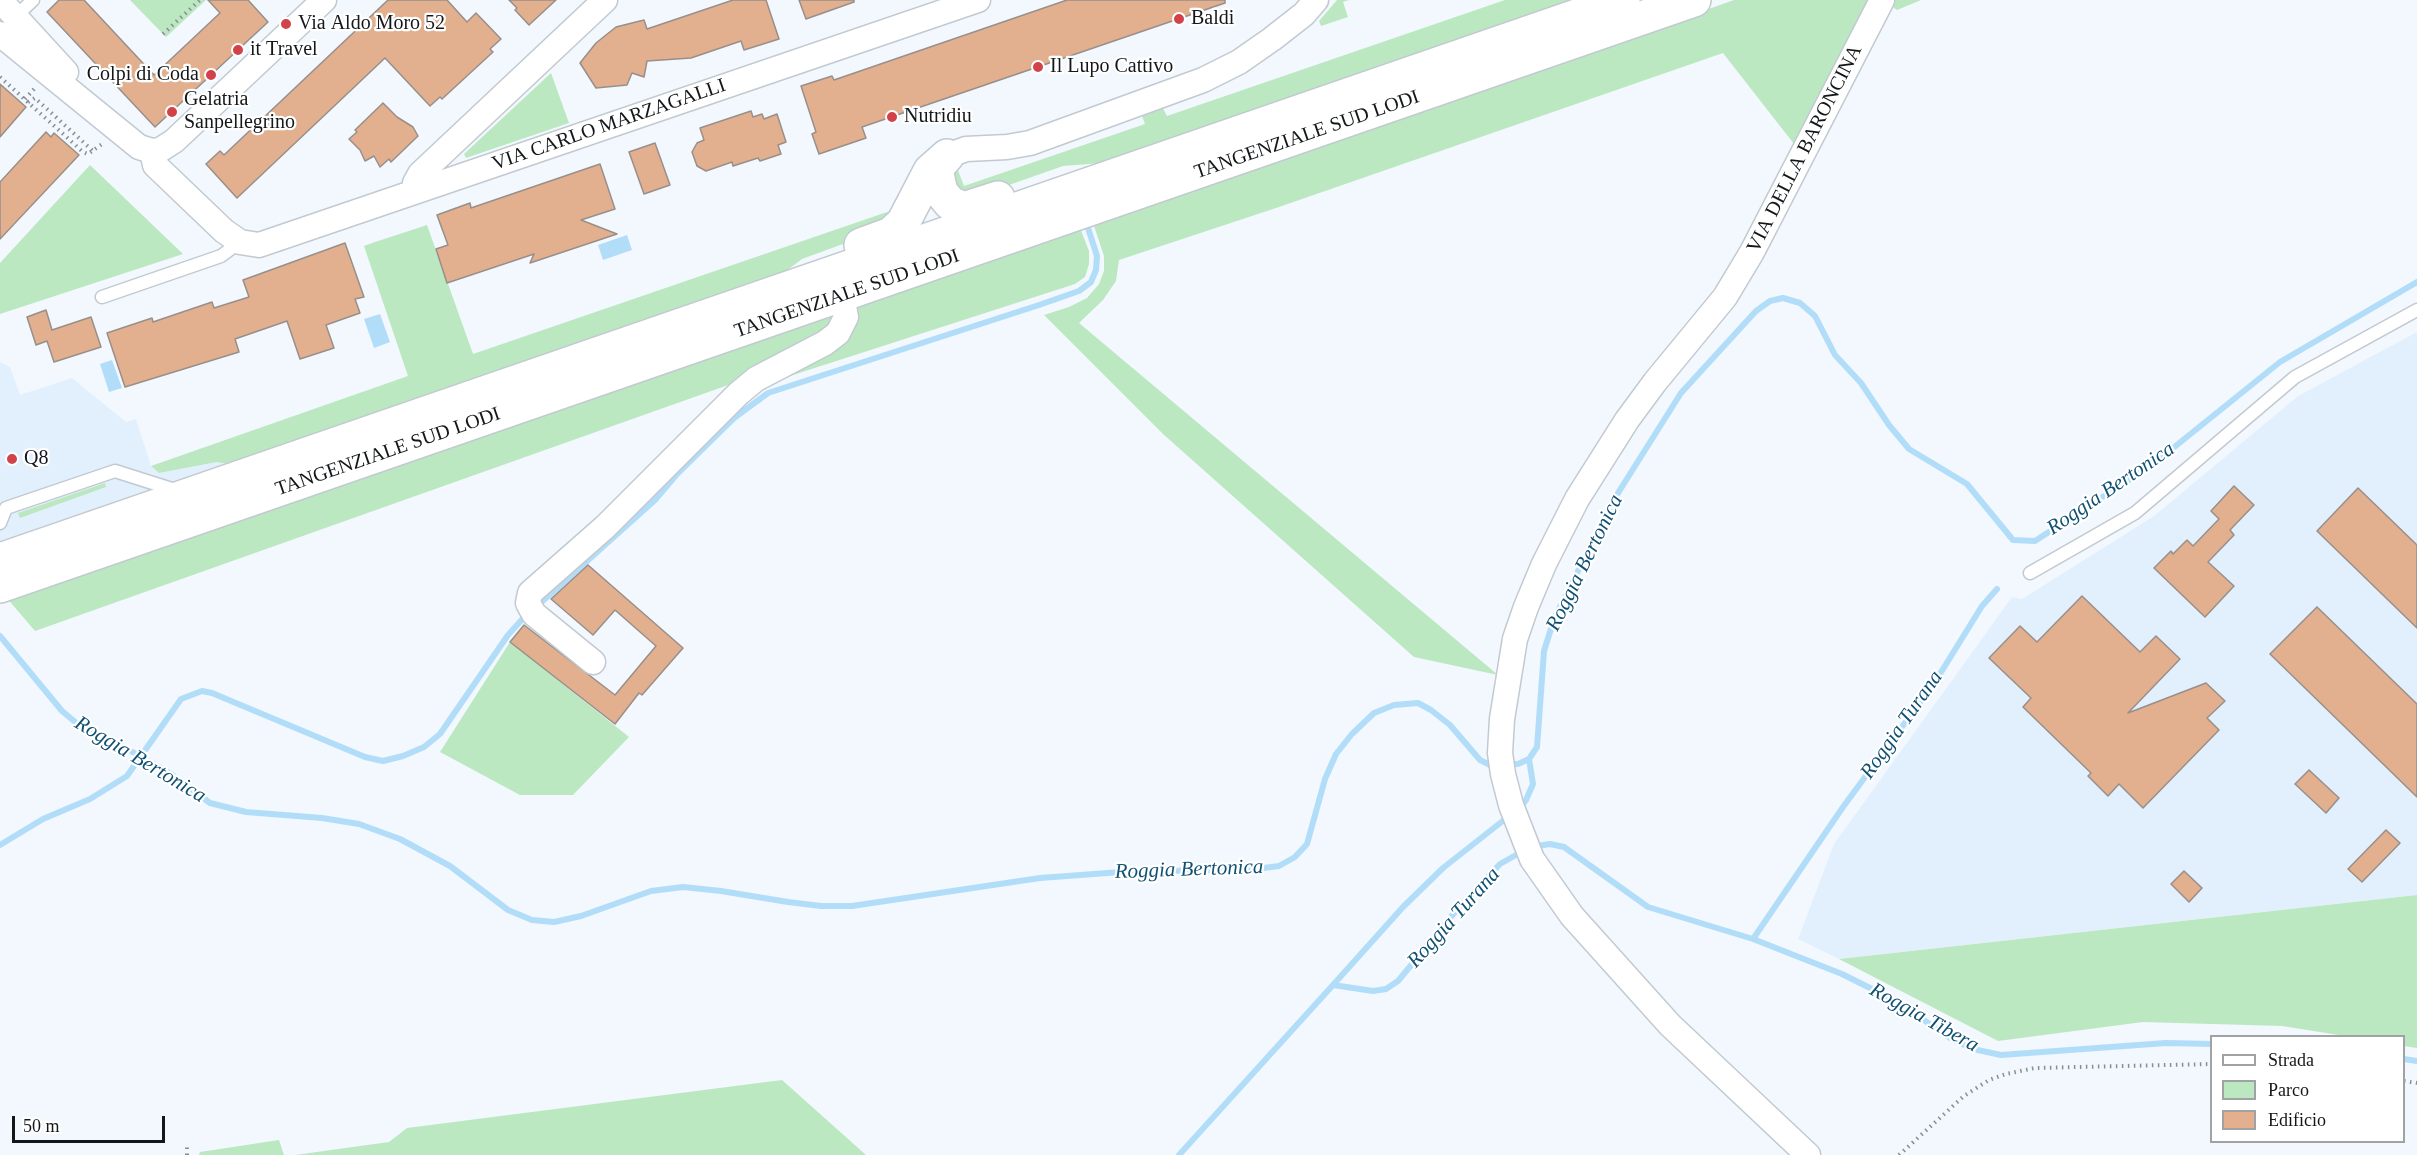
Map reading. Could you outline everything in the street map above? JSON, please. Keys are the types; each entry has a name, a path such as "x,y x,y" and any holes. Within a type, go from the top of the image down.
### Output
{"highway":[{"name":"TANGENZIALE SUD LODI","path":"0,560 1623,0"},
{"name":"TANGENZIALE SUD LODI","path":"0,586 1694,0"},
{"path":"947,156 939,165 938,184 950,203 964,209 1055,180 1102,181"},
{"path":"787,290 798,276 816,262 881,239 897,230 907,217 930,171 947,156"}],"street":[{"path":"6,11 121,131 139,147 152,151 160,150 174,141 324,0"},
{"path":"417,190 415,183 420,174 605,0"},
{"name":"VIA CARLO MARZAGALLI","path":"240,242 259,245 978,0"},
{"path":"947,156 966,149 1007,147 1030,143 1203,81 1239,62 1272,39 1304,14 1316,0"},
{"name":"VIA DELLA BARONCINA","path":"1808,1155 1670,1025 1572,916 1521,832 1501,764 1502,719 1515,639 1544,564 1577,499 1627,420 1725,297 1752,252 1882,0"},
{"path":"152,151 155,165 224,231 240,242"},
{"path":"593,662 531,609 531,593 605,527 738,394 756,379 825,343 838,333 846,317 842,296"}],"lane":[{"path":"6,11 33,0"},
{"path":"102,297 221,256 240,242"},
{"path":"2030,573 2135,513 2295,377 2417,310"},
{"path":"0,523 6,508 115,471 191,495"}],"path":[{"path":"163,34 200,0"},
{"path":"0,77 83,152"},
{"path":"26,101 32,92"},
{"path":"26,101 35,98 93,151"},
{"path":"1899,1155 1964,1096 1989,1080 2006,1074 2035,1068 2210,1064"},
{"path":"187,1145 187,1155"}],"shaded area":[{"path":"2417,332 2417,895 1839,959 1798,939 1834,844 2012,597 2022,599 2154,516 2298,396"},
{"path":"0,362 10,367 20,395 72,378 126,422 136,419 151,466 159,473 217,462 238,466 0,548"}],"green space":[{"path":"130,0 206,0 166,37"},
{"path":"1337,0 1349,0 1343,2 1348,17 1321,26 1319,21"},
{"path":"1505,0 1575,0 1102,163 1063,166 965,199 948,175 956,165 964,186 1145,124 1139,108 1159,101 1167,116"},
{"path":"1734,0 1872,0 1794,144 1723,53 1119,260 1116,281 1103,300 1079,323 1498,675 1414,657 1163,434 1044,315 1087,298 1099,284 1104,271 1104,256 1094,226"},
{"path":"1890,0 1921,0 1897,10 1888,4"},
{"path":"551,73 569,123 466,158 464,154"},
{"path":"90,165 183,254 0,314 0,263"},
{"path":"890,211 891,218 873,233 802,259 773,281 238,466 217,462 159,473 151,466 408,376 364,246 372,243 427,225 473,354"},
{"path":"1080,228 1089,251 1089,264 1085,277 1075,284 793,375 755,391 731,384 35,631 6,597"},
{"path":"105,483 106,487 20,518 18,513"},
{"path":"510,642 629,737 573,795 520,795 440,752"},
{"path":"2417,895 2417,1048 2405,1046 2405,1035 2339,1035 2282,1026 2143,1022 1998,1041 1839,959"},
{"path":"782,1080 866,1155 295,1155 389,1142 407,1128"},
{"path":"279,1140 284,1155 199,1155 200,1152"}],"water":[{"path":"627,235 632,250 603,260 598,245"},
{"path":"380,314 390,342 374,348 364,319"},
{"path":"112,360 122,388 109,392 100,364"}],"building":[{"path":"59,0 84,0 154,75 220,13 208,0 248,0 268,22 155,127 47,12"},
{"path":"388,0 447,0 467,22 476,13 501,39 490,49 493,52 442,99 440,97 430,106 385,58 237,198 206,164 220,151 224,155"},
{"path":"509,0 556,0 529,25"},
{"path":"733,0 766,0 779,39 744,50 741,41 691,58 647,61 644,77 632,73 627,85 596,88 580,63 596,43 616,27 644,20 647,29"},
{"path":"799,0 854,0 854,2 806,19"},
{"path":"1067,0 1225,0 1225,3 862,127 866,138 819,154 812,134 816,132 801,86 832,76 834,80"},
{"path":"0,84 26,107 0,137"},
{"path":"383,103 397,117 413,127 418,136 391,162 389,159 380,167 374,156 365,161 360,150 349,139 357,132 355,130"},
{"path":"751,111 753,117 762,114 764,119 777,114 786,142 778,145 781,154 733,166 732,162 706,171 697,166 692,152 697,143 704,140 700,128"},
{"path":"46,132 51,137 54,133 79,155 0,239 0,182"},
{"path":"655,143 670,185 644,194 629,152"},
{"path":"600,164 615,209 581,220 617,234 530,263 534,254 447,283 436,249 448,245 437,215 470,203 471,208"},
{"path":"345,243 364,297 355,299 360,313 326,325 334,348 300,359 287,321 235,339 239,352 125,387 107,333 152,318 153,322 212,302 214,308 249,297 243,280"},
{"path":"46,310 52,330 91,317 101,347 54,362 47,341 36,345 27,317"},
{"path":"2234,486 2254,505 2230,530 2234,535 2208,562 2234,586 2205,617 2154,568 2171,551 2173,554 2187,540 2193,546 2219,519 2211,511"},
{"path":"2358,488 2417,545 2417,628 2317,531"},
{"path":"588,565 683,648 642,695 639,693 615,724 510,642 524,625 615,695 656,646 615,610 593,635 551,599"},
{"path":"2082,596 2140,652 2156,636 2180,659 2128,713 2206,683 2225,701 2207,718 2219,730 2143,808 2119,784 2108,796 2088,776 2091,773 2023,707 2031,698 1989,658 2020,626 2037,642"},
{"path":"2317,607 2417,704 2417,797 2270,654"},
{"path":"2309,770 2339,798 2326,813 2295,784"},
{"path":"2386,830 2400,843 2362,882 2348,869"},
{"path":"2184,871 2202,888 2189,902 2171,884"}],"waterway":[{"path":"537,606 655,500 677,474 734,418 768,393 1079,291 1091,282 1096,270 1097,256 1088,228"},
{"name":"Roggia Bertonica","path":"1508,764 1518,764 1529,759 1537,747 1544,651 1554,619 1613,501 1681,393 1756,311 1770,301 1783,298 1800,303 1815,316 1835,355 1861,383 1889,425 1909,449 1967,484 2013,540 2035,541 2152,465 2280,362 2417,282"},
{"name":"Roggia Turana","path":"1532,847 1550,844 1564,847 1648,907 1753,939 1843,807 1935,682 1982,606 1997,589"},
{"path":"0,845 43,819 90,799 127,776 181,699 202,691 212,693 365,757 383,761 424,747 440,734 508,635 527,614"},
{"name":"Roggia Bertonica","path":"0,636 62,711 86,731 103,741 122,746 171,774 210,803 246,812 322,818 359,824 400,839 450,866 508,910 532,920 554,922 581,916 651,891 683,887 821,906 852,906 1040,878 1121,872 1256,869 1279,866 1295,857 1307,844 1325,779 1336,754 1352,734 1374,713 1394,705 1418,703 1431,710 1450,725 1480,760 1490,765 1498,765"},
{"path":"1520,808 1533,784 1529,759"},
{"path":"1333,985 1403,907 1443,868 1509,816"},
{"name":"Roggia Turana","path":"1179,1155 1333,985 1373,991 1386,989 1398,981 1455,912 1500,864 1523,851"},
{"name":"Roggia Tibera","path":"1753,939 1842,974 1896,1001 1950,1038 1973,1049 2001,1055 2166,1043 2210,1044"},
{"name":"Roggia Tibera","path":"2405,1059 2417,1061"}],"place":[{"name":"Baldi","path":"1179,19"},
{"name":"Via Aldo Moro 52","path":"286,24"},
{"name":"it Travel","path":"238,50"},
{"name":"Il Lupo Cattivo","path":"1038,67"},
{"name":"Colpi di Coda","path":"211,75"},
{"name":"Gelatria Sanpellegrino","path":"172,112"},
{"name":"Nutridiu","path":"892,117"},
{"name":"Q8","path":"12,459"}]}
